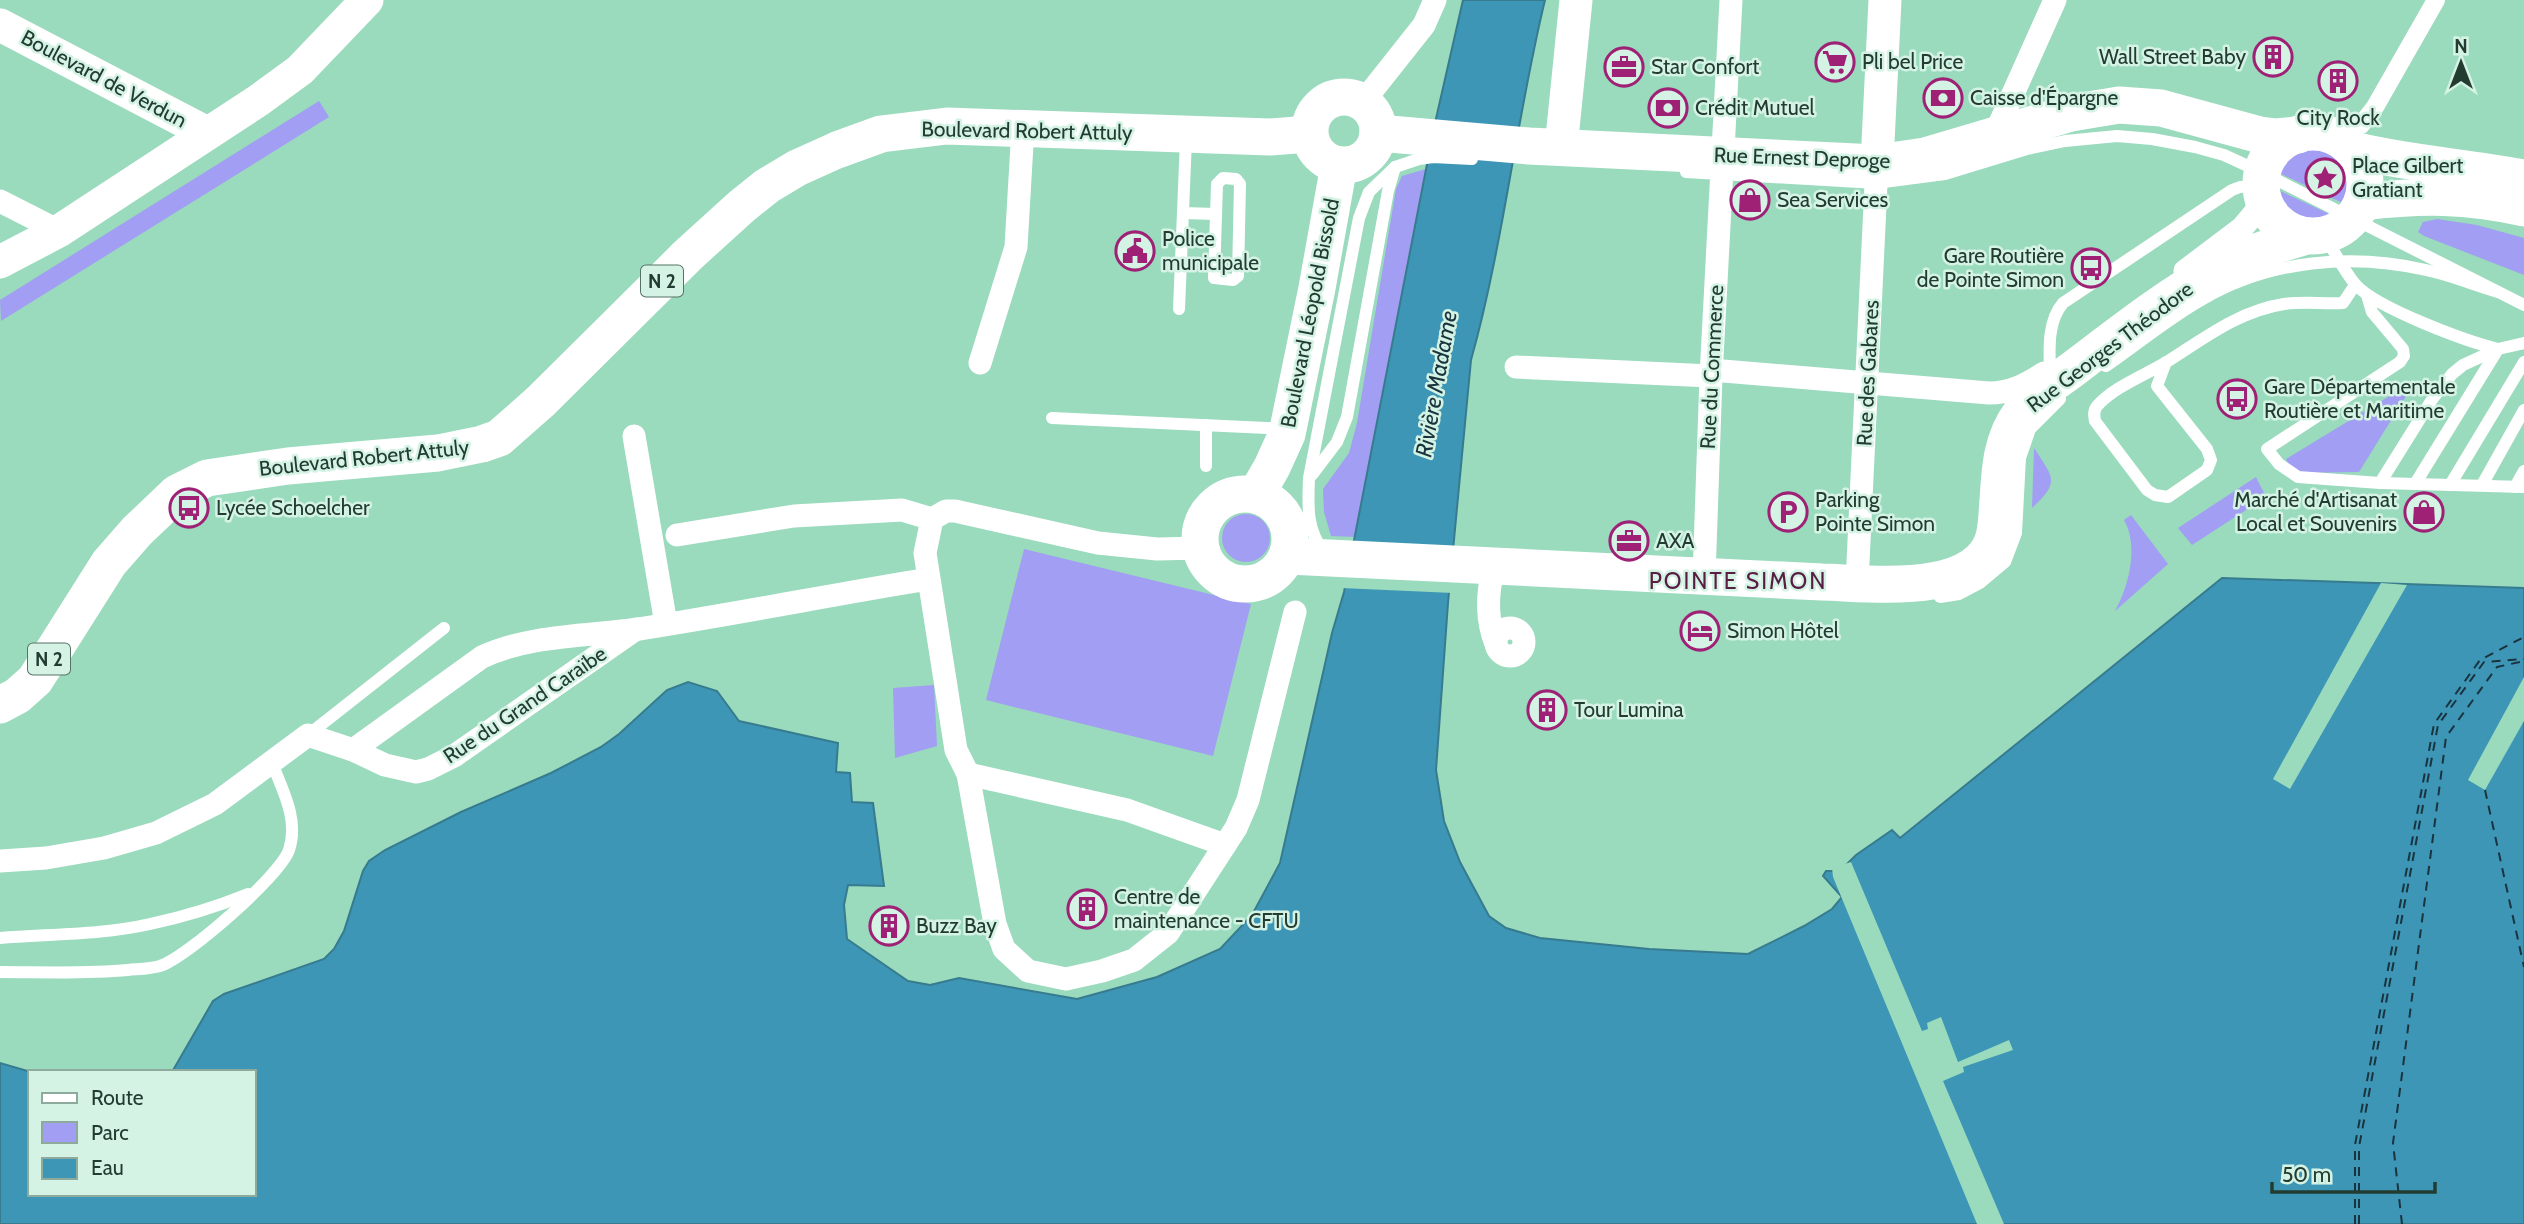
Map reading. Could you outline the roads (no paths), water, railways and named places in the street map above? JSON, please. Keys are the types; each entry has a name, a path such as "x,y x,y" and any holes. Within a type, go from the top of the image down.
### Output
{"main road":[{"path":"0,262 59,231 300,71 367,0"},
{"path":"1545,147 1576,0"},
{"path":"1877,173 1885,0"},
{"name":"Boulevard de Verdun","path":"0,25 207,133"},
{"path":"1342,96 1353,97 1371,118 1376,144 1370,154 1361,161 1339,165 1322,158 1315,151 1309,134 1314,113 1321,104 1342,96"},
{"name":"Rue Ernest Deproge","path":"1371,118 1419,148 1545,147 1722,165 1877,173 1995,134 2088,108 2119,105 2161,108 2260,135 2313,133 2328,135 2341,141 2351,140"},
{"name":"Boulevard Robert Attuly","path":"0,705 17,696 35,680 109,563 177,493 206,478 288,466 438,453 499,438 541,401 742,206 767,186 797,168 837,149 881,134 947,126 1270,137 1309,134"},
{"path":"2298,135 2275,149 2263,187 2280,223 2292,231 2337,230 2436,195 2524,208"},
{"path":"2351,140 2383,158 2485,170 2524,178"},
{"path":"2337,230 2365,175 2351,140"},
{"name":"Boulevard Léopold Bissold","path":"1256,495 1272,467 1288,429 1339,165"},
{"name":"Rue Georges Théodore","path":"1288,556 1340,564 1486,577 1704,577 1869,590 1903,583 1948,579 1975,564 1986,553 1994,539 2003,450 2014,424 2027,406 2089,357 2198,280 2244,257 2337,230"},
{"path":"1240,494 1256,495 1282,512 1289,526 1291,542 1288,556 1269,578 1241,585 1214,573 1205,562 1200,548 1200,534 1204,520 1212,508 1225,499 1240,494"}],"street":[{"path":"1371,118 1424,25 1435,0"},
{"name":"Rue du Commerce","path":"1704,577 1711,373 1731,0"},
{"path":"1995,134 2055,0"},
{"path":"2351,140 2375,107 2436,0"},
{"path":"980,363 1016,247 1023,127"},
{"name":"Rue des Gabares","path":"1869,590 1867,383 1877,173"},
{"path":"1517,367 1711,373 2000,393 2024,386 2050,369 2242,228 2263,187"},
{"path":"0,201 59,231"},
{"path":"634,436 666,624"},
{"path":"677,535 794,516 902,510 932,519 946,511 955,511 1098,542 1157,549 1200,548"},
{"path":"932,519 925,553 956,750 968,774 995,925 1004,949 1028,971 1066,979 1102,971 1134,960 1168,933 1236,828 1248,800 1295,612"},
{"path":"1486,577 1513,628 1524,637 1524,646 1518,654 1504,655 1496,644 1489,616 1486,577"},
{"name":"Rue du Grand Caraïbe","path":"636,629 454,756 428,769 416,772 403,770 353,750 482,657 496,650 928,579"},
{"path":"0,860 46,858 93,850 156,833 215,804 308,735 353,750"},
{"path":"968,774 1127,810 1225,845"}],"lane":[{"path":"1179,309 1186,135"},
{"path":"1877,173 1945,174 2027,149 2065,141 2117,136 2195,147 2224,155 2263,187 2402,265 2430,270 2498,292"},
{"path":"1340,564 1318,544 1307,514 1309,478 1359,218 1369,192 1419,148 1433,157 1489,160"},
{"path":"1672,171 1722,165"},
{"path":"1309,478 1337,442 1347,417 1388,191 1395,167"},
{"path":"1219,180 1239,180 1238,276 1233,280 1214,278 1216,214 1219,180"},
{"name":"Rue Georges Théodore","path":"2050,369 2053,323 2056,310 2063,303 2232,190 2240,187 2263,187"},
{"path":"1183,213 1216,214"},
{"path":"2337,230 2355,285 2367,295 2468,341 2498,349"},
{"path":"2337,230 2433,257 2524,304"},
{"path":"2098,372 2204,298 2262,274 2297,265 2337,230"},
{"path":"2166,362 2157,386 2207,449 2211,460 2207,470 2168,497 2147,491 2095,421 2096,407 2206,335 2242,317 2283,304 2343,303 2355,285"},
{"path":"2367,295 2372,312 2403,349 2404,356 2400,362 2267,449 2279,464 2298,477 2380,483 2519,486 2524,471"},
{"path":"2380,483 2446,380 2463,365 2498,349 2524,343"},
{"path":"2415,484 2498,349"},
{"path":"2450,485 2524,362"},
{"path":"1931,598 1959,594 1980,583 2005,562 2016,533 2020,458 2030,429 2069,392"},
{"path":"2482,485 2524,410"},
{"path":"1052,418 1288,429"},
{"path":"1206,425 1206,466"},
{"path":"1656,587 1869,590"},
{"path":"308,735 444,628"},
{"path":"0,972 108,972 160,966 196,942 258,890 281,865 289,850 292,834 290,811 272,763"},
{"path":"0,937 149,925 217,906 258,890"}],"water":[{"name":"Rivière Madame","path":"1463,0 1545,0 1492,271 1471,360 1448,603 1436,770 1444,821 1460,862 1489,916 1506,928 1540,938 1649,949 1748,954 1832,909 1842,897 1823,876 1826,871 1840,871 1856,855 1892,830 1900,838 2222,578 2524,588 2524,1224 0,1224 0,1063 28,1071 28,1196 256,1196 256,1070 173,1070 213,1001 224,994 324,959 334,949 344,931 363,871 369,861 385,850 601,747 667,690 688,682 717,691 739,721 838,743 836,772 850,773 852,802 873,803 884,886 848,885 844,905 847,939 908,981 930,985 959,978 1077,999 1157,977 1220,949 1252,915 1280,863 1332,633 1344,592 1435,123"}],"place":[{"name":"Wall Street Baby","path":"2273,57"},
{"name":"Pli bel Price","path":"1835,62"},
{"name":"Star Confort","path":"1624,67"},
{"name":"City Rock","path":"2338,81"},
{"name":"Caisse d'Épargne","path":"1943,98"},
{"name":"Crédit Mutuel","path":"1668,108"},
{"name":"Place Gilbert Gratiant","path":"2325,178"},
{"name":"Sea Services","path":"1750,200"},
{"name":"Police municipale","path":"1135,251"},
{"name":"Gare Routière de Pointe Simon","path":"2091,268"},
{"name":"Gare Départementale Routière et Maritime","path":"2237,399"},
{"name":"Lycée Schoelcher","path":"189,508"},
{"name":"Parking Pointe Simon","path":"1788,512"},
{"name":"Marché d'Artisanat Local et Souvenirs","path":"2424,512"},
{"name":"AXA","path":"1629,541"},
{"name":"Simon Hôtel","path":"1700,631"},
{"name":"Tour Lumina","path":"1547,710"},
{"name":"Centre de maintenance - CFTU","path":"1087,909"},
{"name":"Buzz Bay","path":"889,926"}],"district":[{"name":"POINTE SIMON","path":"1738,581"}]}
